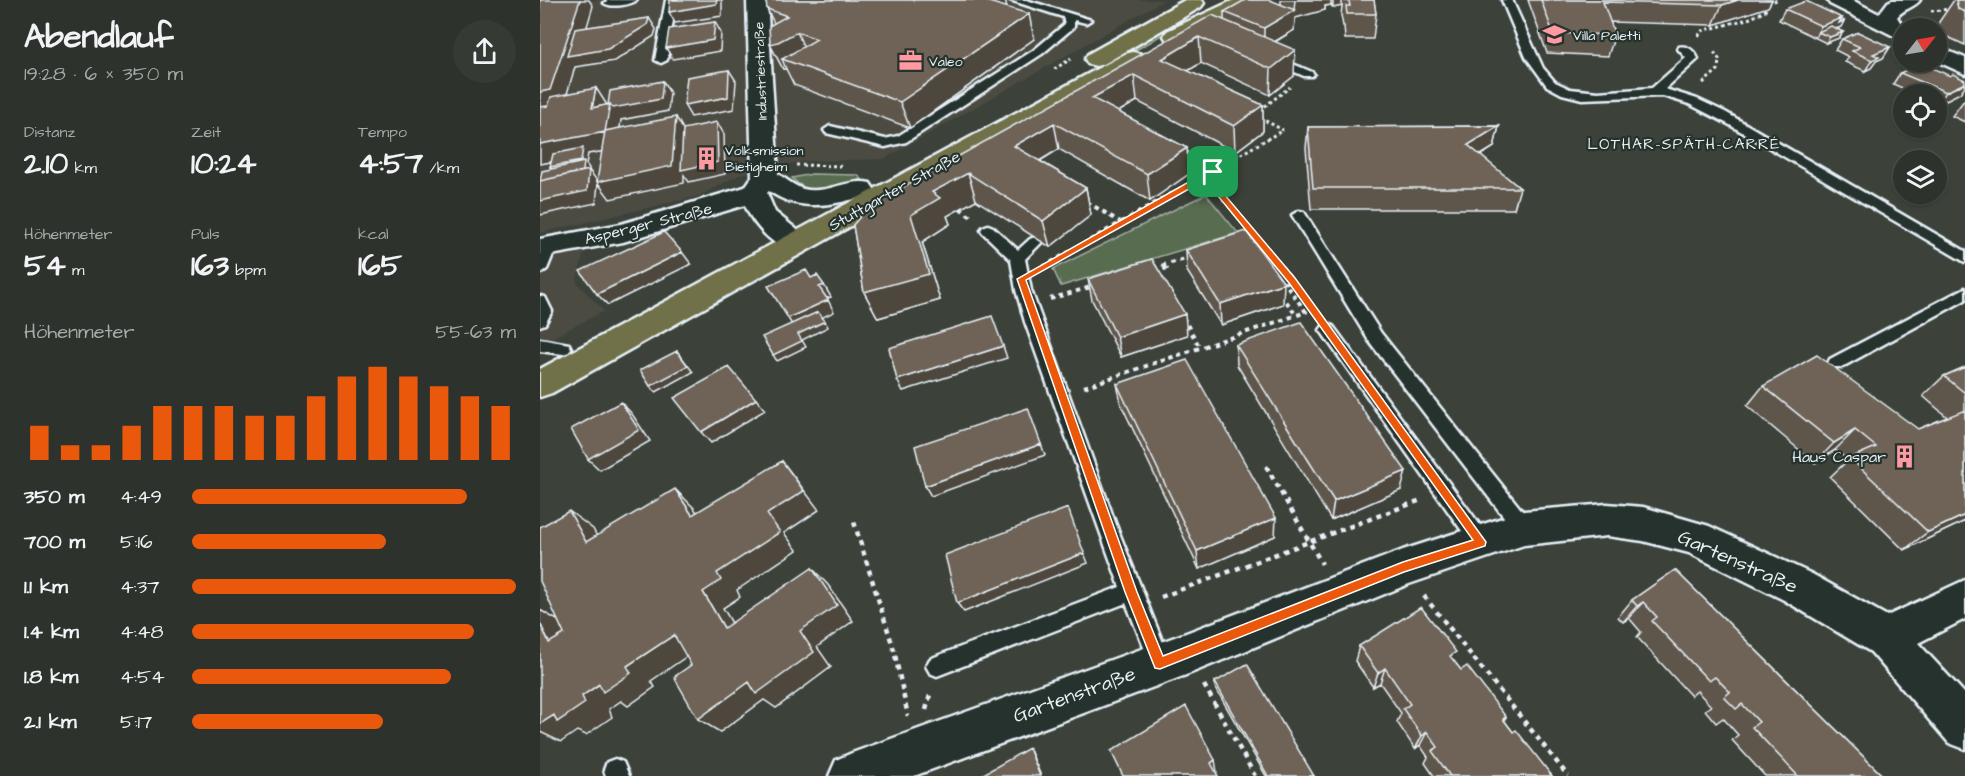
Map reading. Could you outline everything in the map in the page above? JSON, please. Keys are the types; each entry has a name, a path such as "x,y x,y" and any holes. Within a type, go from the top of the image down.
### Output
{"main road":[{"name":"Stuttgarter Straße","path":"540,384 789,238 861,189 1202,0"},
{"name":"Stuttgarter Straße","path":"548,351 994,144 1180,33 1250,0"}],"street":[{"name":"Industriestraße","path":"757,0 759,185 763,216 789,238"},
{"path":"1838,0 1891,28"},
{"path":"1855,0 1891,28"},
{"path":"1891,28 1887,17 1890,11 1910,0"},
{"path":"1947,58 1965,67"},
{"path":"759,185 776,182 788,192 808,198 861,189"},
{"name":"Asperger Straße","path":"543,255 623,233 759,185"},
{"name":"Gartenstraße","path":"852,776 1173,658 1403,567 1524,528 1607,520 1644,524 1696,538 1798,587 1886,638 1965,727"},
{"path":"1886,638 1965,599"}],"lane":[{"path":"609,3 632,0"},
{"path":"661,60 671,0"},
{"path":"1015,0 1086,20"},
{"path":"1507,0 1524,43 1548,82 1562,90 1592,98 1656,91 1680,96 1745,129 1965,257"},
{"path":"830,130 885,143 902,139 1038,52 1070,25 1068,15"},
{"path":"1656,91 1685,68 1692,59 1691,55 1683,49"},
{"path":"1268,57 1308,74"},
{"path":"1299,215 1375,337 1524,528"},
{"path":"988,230 1018,258 1021,279 1029,305 1134,599 1173,658"},
{"path":"1018,258 1035,242"},
{"path":"1836,363 1965,293"},
{"path":"540,301 544,311 540,320"},
{"path":"1328,330 1481,542"},
{"path":"937,666 1134,599"}],"path":[{"path":"1768,3 1777,0"},
{"path":"1699,39 1698,34 1702,31 1751,18 1765,11 1766,8"},
{"path":"1928,12 1956,9"},
{"path":"1680,96 1709,80 1718,70 1719,59 1712,50"},
{"path":"1021,279 1122,224 1283,130 1253,115 1274,99"},
{"path":"1184,157 1213,172"},
{"path":"1226,164 1232,167 1208,181 1292,280 1328,330"},
{"path":"1083,200 1122,224"},
{"path":"1244,241 1256,237"},
{"path":"1143,272 1199,254"},
{"path":"1162,280 1157,272 1167,268 1165,265"},
{"path":"1060,395 1306,312 1285,283 1292,280"},
{"path":"1029,305 1098,285"},
{"path":"1279,291 1296,315"},
{"path":"1181,312 1200,348"},
{"path":"1182,354 1187,364"},
{"path":"1266,466 1339,594"},
{"path":"1134,599 1309,542 1444,491"},
{"path":"854,522 894,650 915,752"},
{"path":"1403,567 1568,776"},
{"path":"1173,658 1255,776"}],"shaded area":[{"path":"540,0 1164,0 884,159 803,161 741,174 699,196 540,233"},
{"path":"585,249 576,282 604,311 540,344 540,257"}],"green space":[{"path":"1185,15 1189,16 1152,41 1075,83 1069,84"},
{"path":"812,174 857,175 862,179 835,188 817,190 808,189 792,178"},
{"path":"1206,194 1238,233 1061,286 1053,269"}],"building":[{"path":"540,0 580,0 550,90 540,92"},
{"path":"670,0 717,0 716,4 669,12"},
{"name":"Valeo","path":"766,0 982,0 1029,14 900,102 782,59 817,39 797,32 770,44 769,26 787,16 767,9"},
{"path":"1245,0 1270,0 1295,10 1264,28 1224,12"},
{"path":"1345,0 1374,0 1376,14 1347,14 1346,6 1350,6 1349,1"},
{"path":"1541,0 1738,0 1722,5 1603,2 1615,35 1553,33"},
{"path":"1956,0 1965,0 1965,12 1958,9"},
{"path":"1806,1 1842,18 1821,26 1785,9"},
{"path":"1212,15 1295,50 1271,69 1199,37 1162,59 1263,105 1234,126 1134,75 1092,98 1187,148 1147,174 1054,123 1014,146 1086,188 1043,221 968,173 932,192 940,198 911,215 929,274 864,292 853,225 869,206"},
{"path":"649,18 647,25 608,49 567,56 575,29"},
{"path":"715,22 713,40 666,48 669,29"},
{"path":"1831,26 1843,32 1830,37 1818,32"},
{"path":"1858,32 1890,47 1873,54 1879,57 1872,60 1852,51 1860,47 1842,39"},
{"path":"729,70 728,97 684,105 687,77"},
{"path":"1941,72 1950,76 1953,74 1965,80 1965,83 1947,92 1947,84 1927,84 1900,73"},
{"path":"663,81 661,99 613,108 610,104 608,105 610,91"},
{"path":"596,88 592,108 610,104 605,132 540,144 540,107 548,106 551,97"},
{"path":"676,117 672,166 597,182 605,131"},
{"path":"717,122 718,162 681,170 683,129"},
{"path":"1499,126 1468,145 1520,188 1313,188 1308,127"},
{"path":"583,148 581,161 550,167 553,154"},
{"path":"584,162 583,171 540,181 542,171"},
{"path":"589,170 587,191 540,201 540,181"},
{"path":"1246,231 1284,283 1220,304 1186,250"},
{"path":"664,232 682,252 597,294 580,271"},
{"path":"1152,259 1185,314 1117,337 1088,279"},
{"path":"806,270 811,278 817,275 824,285 819,287 828,300 788,318 768,286"},
{"path":"818,312 825,321 798,334 802,341 773,355 762,337"},
{"path":"992,316 1003,346 897,380 889,348"},
{"path":"1301,322 1406,471 1334,501 1236,345"},
{"path":"677,351 688,366 650,386 640,370"},
{"path":"1817,355 1918,429 1965,410 1965,515 1928,532 1850,458 1876,447 1855,430 1834,443 1763,386"},
{"path":"1187,360 1276,518 1197,551 1117,384"},
{"path":"729,367 756,399 701,432 674,398"},
{"path":"1965,367 1965,393 1944,376"},
{"path":"621,402 639,430 588,459 571,429"},
{"path":"1028,408 1041,444 925,486 915,446"},
{"path":"782,461 804,491 767,514 780,532 717,573 721,580 703,592 724,628 812,568 837,605 800,631 814,652 756,694 749,682 698,719 674,677 691,665 674,635 627,666 631,673 603,692 599,684 582,696 585,703 557,722 554,715 540,724 540,623 549,643 564,634 540,581 540,527 569,511 586,542 675,489 692,515"},
{"path":"1068,508 1084,553 957,603 945,555"},
{"path":"1675,570 1883,776 1798,776 1752,727 1759,722 1742,704 1736,709 1724,697 1730,692 1715,677 1709,681 1652,621 1657,617 1643,602 1637,606 1632,600"},
{"path":"1421,607 1456,652 1450,656 1461,670 1467,666 1506,717 1503,719 1513,732 1516,730 1552,776 1450,776 1432,751 1438,747 1427,732 1422,736 1403,709 1410,704 1385,668 1378,673 1359,646"},
{"path":"1247,664 1314,776 1268,776 1215,682"},
{"path":"1186,706 1215,760 1211,763 1218,776 1123,776 1111,751"},
{"path":"1029,748 1040,776 980,776"}],"place":[{"name":"Villa Paletti","path":"1555,35"},
{"name":"Valeo","path":"911,61"},
{"name":"Volksmission Bietigheim","path":"707,158"},
{"name":"Haus Caspar","path":"1904,456"}],"district":[{"name":"LOTHAR-SPÄTH-CARRÉ","path":"1684,144"}],"route":[{"path":"1226,164 1232,167 1208,181 1292,280 1481,542 1403,567 1245,632 1160,663 1131,592 1021,279 1213,172 1226,164"}]}
